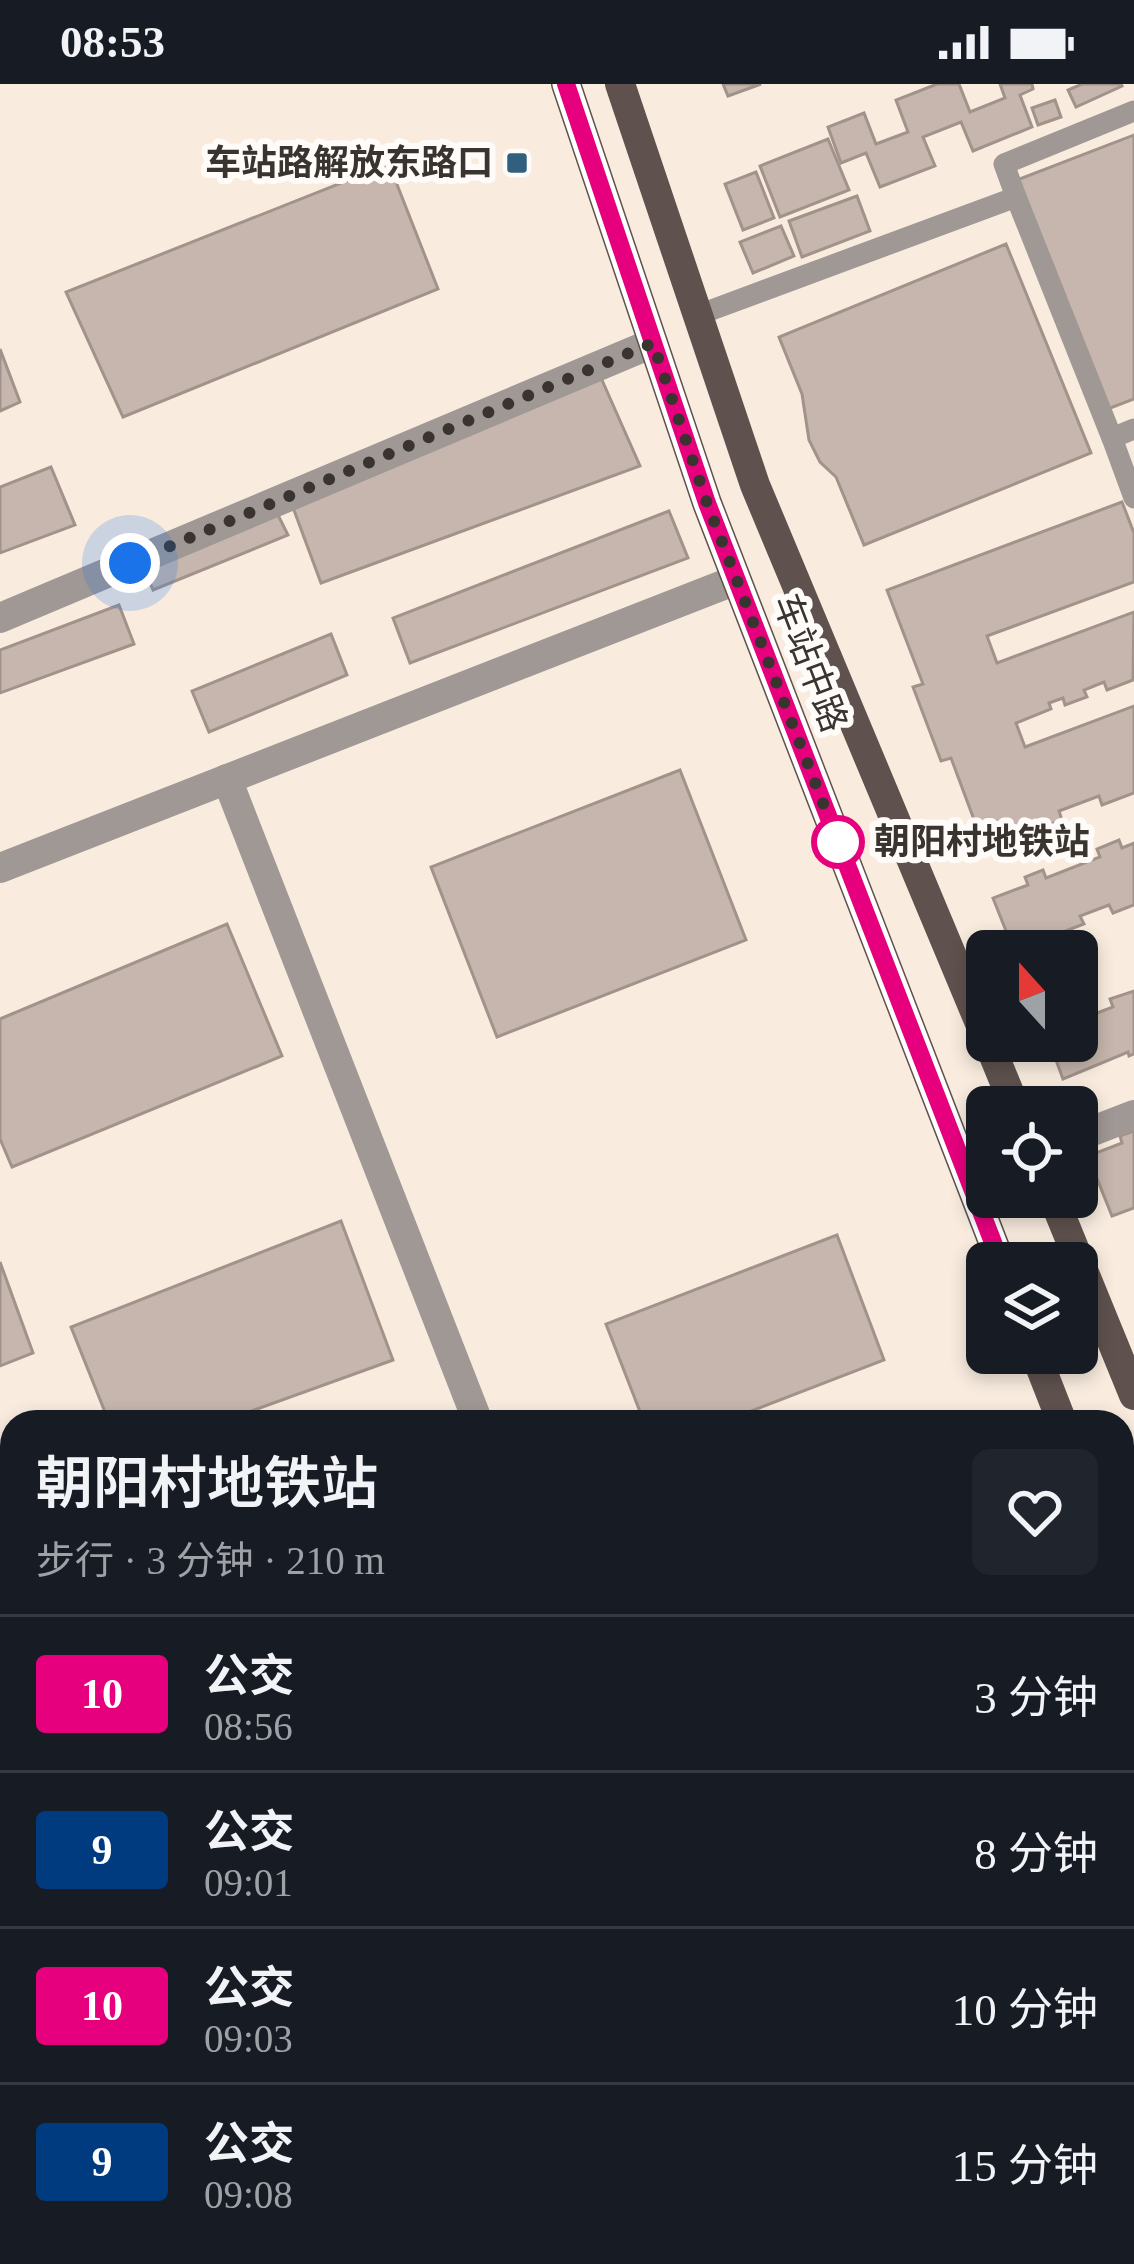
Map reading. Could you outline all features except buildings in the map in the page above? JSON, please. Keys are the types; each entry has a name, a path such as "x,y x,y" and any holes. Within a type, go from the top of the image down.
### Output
{"main road":[{"name":"车站中路","path":"566,84 736,580 992,1242"},
{"name":"车站中路","path":"620,84 755,485 966,990"},
{"path":"1062,1218 1134,1394"},
{"path":"1043,1374 1057,1410"}],"street":[{"path":"0,618 653,343"},
{"path":"0,868 736,580"},
{"path":"226,779 473,1410"},
{"path":"1098,1129 1134,1115"}],"lane":[{"path":"1134,111 1004,164 1134,498"},
{"path":"698,315 1016,196"},
{"path":"1112,439 1134,429"}],"bus line":[{"name":"10","path":"566,84 707,503 993,1242"}],"place":[{"name":"车站路解放东路口","path":"517,163"},
{"name":"朝阳村地铁站","path":"838,842"}],"route":[{"path":"130,563 653,343 707,503 838,842"}]}
